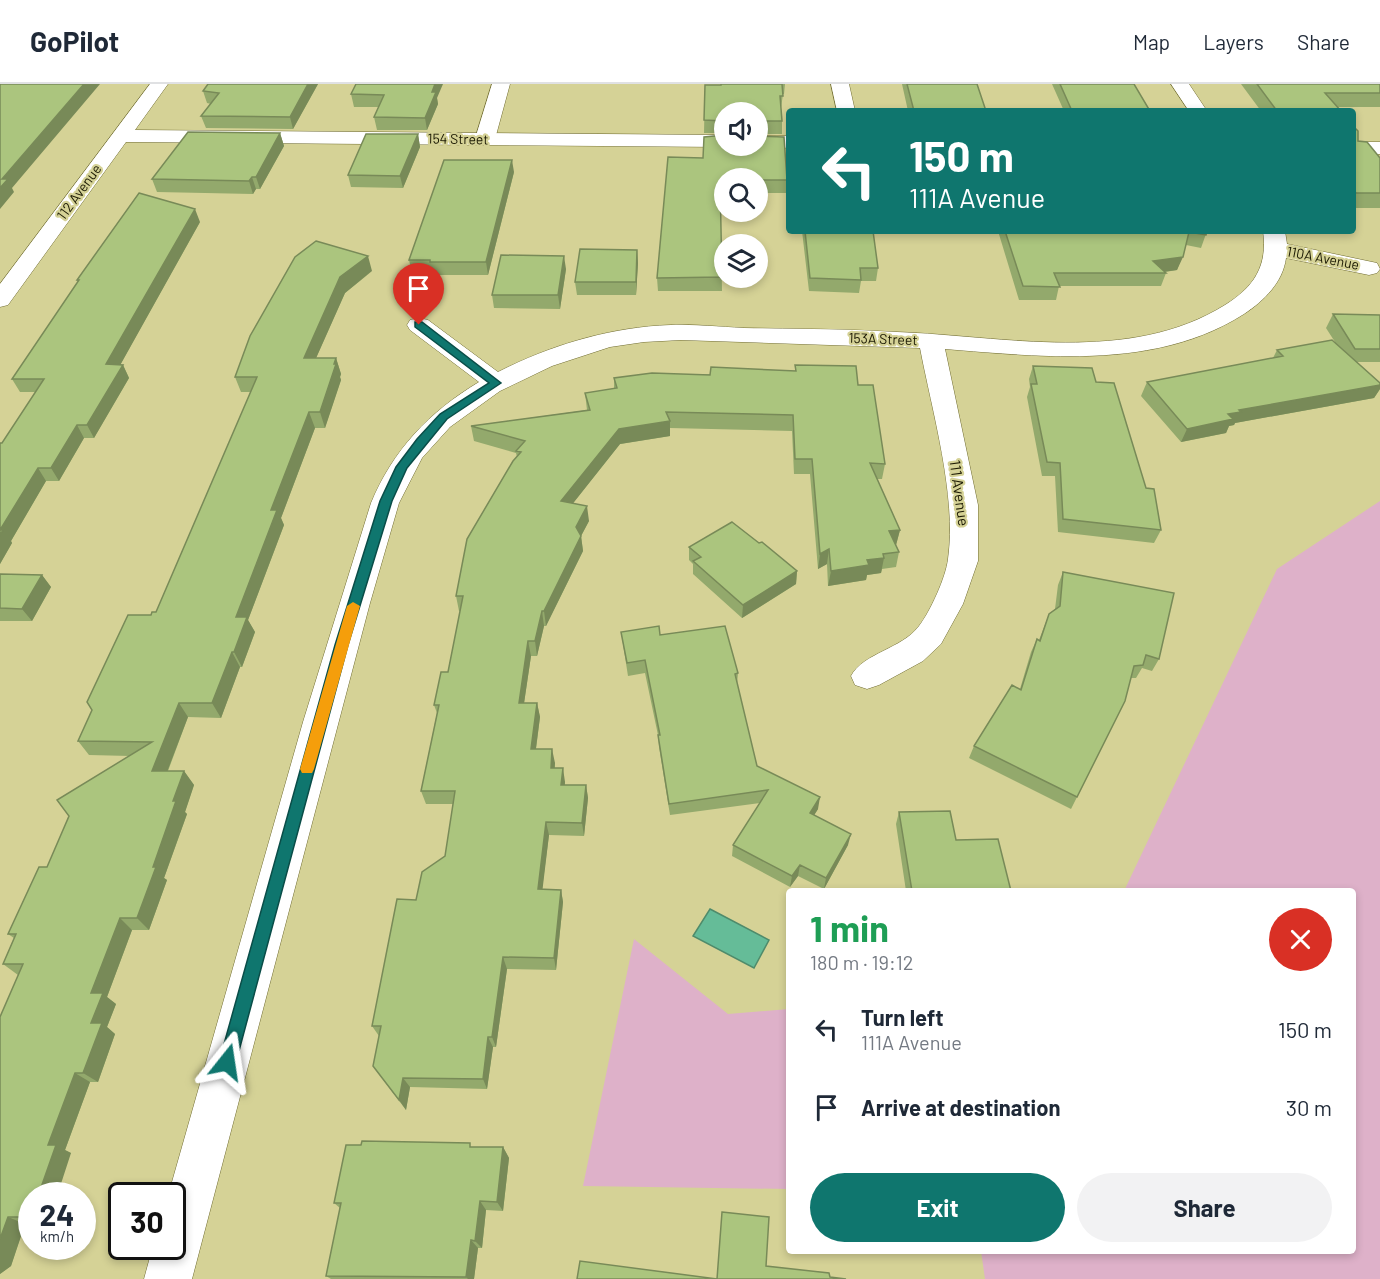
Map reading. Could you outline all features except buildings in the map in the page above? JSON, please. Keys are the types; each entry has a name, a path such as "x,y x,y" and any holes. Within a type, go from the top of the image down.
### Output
{"street":[{"name":"112 Avenue","path":"0,300 159,84"},
{"path":"485,139 501,84"},
{"path":"840,84 845,108"},
{"path":"1180,84 1196,108"},
{"name":"154 Street","path":"120,136 714,141"},
{"path":"768,142 786,142"},
{"path":"1356,148 1380,148"},
{"name":"110A Avenue","path":"1264,288 1274,269 1275,240 1369,268"},
{"name":"153A Street","path":"168,1279 335,668 386,501 402,467 443,417 496,383 528,367 574,349 662,333 1075,348 1144,344 1178,337 1223,319 1264,288"},
{"path":"419,325 496,383"},
{"name":"111 Avenue","path":"867,676 912,652 930,635 947,604 963,561 964,505 931,341"}],"shaded area":[{"path":"1380,501 1380,1279 985,1279 981,1254 1356,1254 1356,888 1125,888 1277,569"},
{"path":"710,909 769,940 754,968 693,936"},
{"path":"634,939 728,1014 786,1009 786,1189 583,1186"}],"slow traffic":[{"path":"307,769 353,606"}],"route":[{"path":"227,1062 342,645 386,501 402,467 443,417 496,383 419,325"}]}
